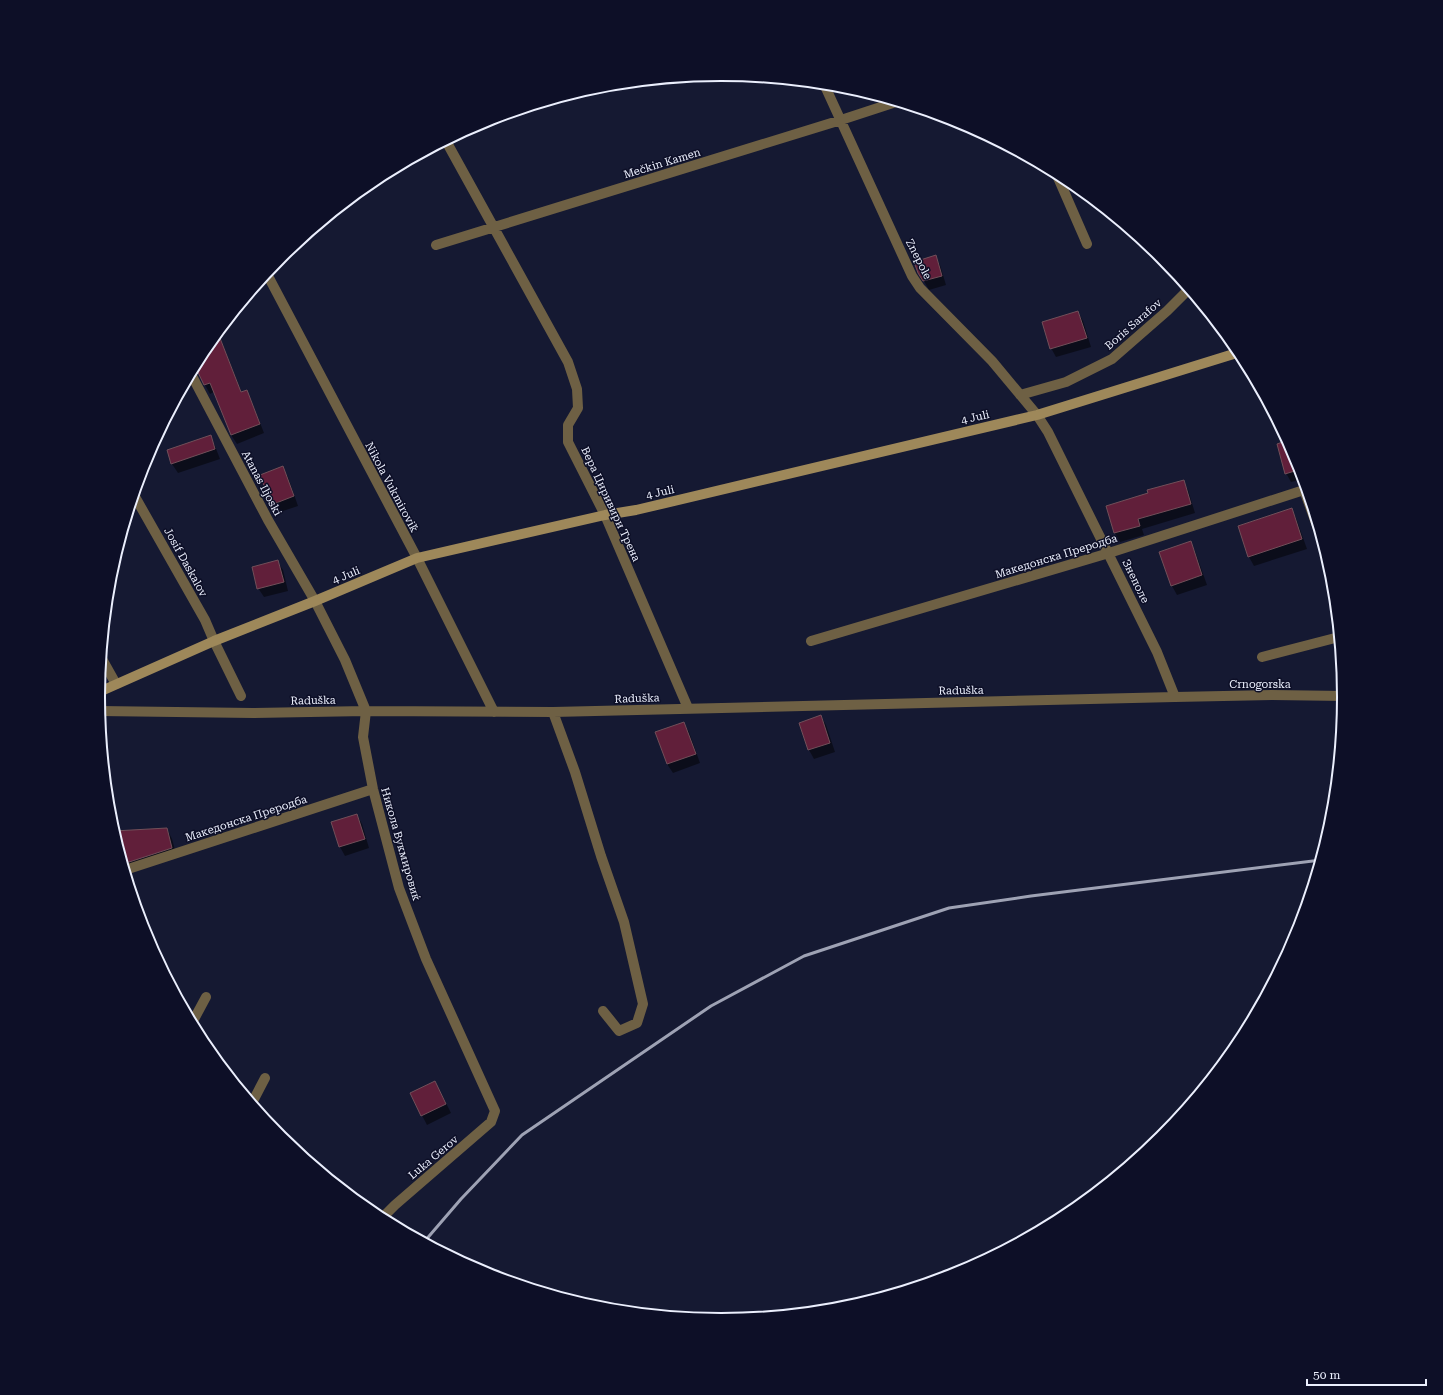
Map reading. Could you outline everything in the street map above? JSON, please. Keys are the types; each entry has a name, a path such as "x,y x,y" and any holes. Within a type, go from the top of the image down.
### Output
{"street":[{"name":"Znepole","path":"827,90 912,276 920,288 992,361 1037,415"},
{"name":"Mečkin Kamen","path":"436,245 889,104"},
{"name":"Вера Циривири Трена","path":"448,145 568,362 577,389 578,408 568,425 568,442 605,515 688,708"},
{"path":"1060,183 1087,244"},
{"name":"Nikola Vukmiroviḱ","path":"270,279 417,558 494,712"},
{"name":"Boris Sarafov","path":"1020,395 1066,382 1112,358 1167,311 1186,292"},
{"name":"4 Juli","path":"105,689 214,641 417,558 605,515 636,510 1037,415 1233,354"},
{"name":"Atanas Iljoski","path":"194,379 268,520 315,601"},
{"name":"Знеполе","path":"1037,415 1048,432 1109,553 1157,652 1175,697"},
{"name":"Македонска Преродба","path":"811,641 1109,553 1302,490"},
{"name":"Josif Daskalov","path":"137,501 205,620 241,696"},
{"name":"Никола Вукмировиќ","path":"315,601 345,660 366,711 363,737 373,789 399,888 426,959 495,1110"},
{"path":"1262,657 1335,638"},
{"path":"106,666 116,684"},
{"name":"Crnogorska","path":"1175,697 1272,695 1338,696"},
{"name":"Raduška","path":"105,711 245,713 366,711 553,712 1175,697"},
{"path":"553,712 575,772 601,856 624,922 643,1004 637,1023 619,1031 603,1011"},
{"name":"Македонска Преродба","path":"130,869 373,789"},
{"path":"195,1017 206,997"},
{"path":"254,1099 265,1078"},
{"name":"Luka Gerov","path":"386,1214 491,1122 495,1110"}],"building":[{"path":"936,255 942,276 923,281 914,262"},
{"path":"1078,311 1087,338 1050,349 1042,322"},
{"path":"220,339 241,392 247,390 260,424 231,435 210,383 204,385 198,373"},
{"path":"211,435 215,449 171,464 167,450"},
{"path":"1282,442 1294,471 1285,474 1277,444"},
{"path":"283,466 294,496 271,505 260,475"},
{"path":"1184,480 1191,504 1138,519 1140,526 1114,533 1106,506 1148,493 1147,490"},
{"path":"1292,508 1302,539 1248,557 1238,526"},
{"path":"1191,541 1202,575 1171,586 1159,552"},
{"path":"278,560 284,582 257,589 252,567"},
{"path":"821,715 830,743 808,750 799,723"},
{"path":"684,722 696,754 667,764 655,732"},
{"path":"357,814 365,839 339,847 331,822"},
{"path":"167,828 172,848 128,862 120,831"},
{"path":"435,1081 446,1104 421,1116 410,1093"}],"railway":[{"path":"427,1238 461,1199 522,1135 711,1006 804,956 949,908 1031,896 1316,861"}]}
